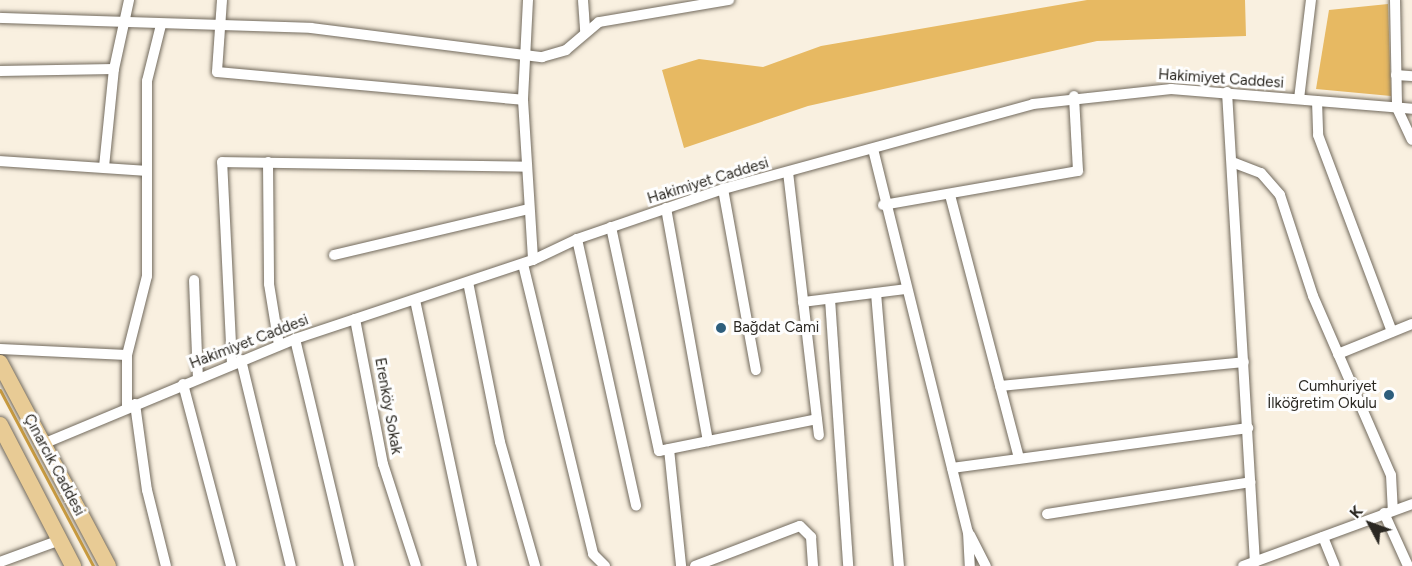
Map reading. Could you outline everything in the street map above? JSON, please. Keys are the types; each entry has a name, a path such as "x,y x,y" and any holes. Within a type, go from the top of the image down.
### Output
{"main road":[{"name":"Çınarcık Caddesi","path":"0,363 108,566"},
{"name":"Çınarcık Caddesi","path":"0,425 73,566"}],"street":[{"path":"104,167 114,69 129,0"},
{"path":"222,0 217,72 523,100"},
{"path":"528,0 523,100 529,209 528,262 594,554 605,566"},
{"path":"583,0 585,32"},
{"path":"0,18 160,26 219,22 406,36 558,54 599,22 729,0"},
{"path":"1299,99 1311,0"},
{"path":"1395,0 1397,108 1412,140"},
{"path":"160,26 147,81 147,276 127,355 131,406 147,490 166,566"},
{"path":"0,71 114,69"},
{"path":"1396,75 1412,76"},
{"name":"Hakimiyet Caddesi","path":"43,444 279,345 528,262 577,239 666,208 723,189 1074,96 1143,89 1227,92 1412,109"},
{"path":"1227,92 1255,562"},
{"path":"883,205 1078,171 1074,96"},
{"path":"1317,101 1318,135 1392,332"},
{"path":"873,149 883,205 968,532 970,566"},
{"path":"0,160 147,171"},
{"path":"291,566 236,362 222,162 526,167"},
{"path":"268,162 269,284 279,345"},
{"path":"1232,162 1261,173 1280,195 1338,354 1391,474 1388,511 1408,566"},
{"path":"788,172 819,435"},
{"path":"723,189 756,370"},
{"path":"950,195 1018,455"},
{"path":"666,208 708,441"},
{"path":"334,255 529,209"},
{"path":"611,227 659,451 817,419"},
{"path":"577,239 636,506"},
{"path":"194,280 198,378"},
{"path":"468,282 500,442 535,566"},
{"path":"803,302 906,289"},
{"path":"876,292 899,566"},
{"path":"830,298 848,566"},
{"path":"415,300 472,566"},
{"name":"Erenköy Sokak","path":"355,319 383,464 416,566"},
{"path":"1338,354 1412,324"},
{"path":"295,339 349,566"},
{"path":"0,349 127,355"},
{"path":"1000,386 1244,362"},
{"path":"183,384 231,566"},
{"path":"952,468 1018,455 1248,428"},
{"path":"669,449 681,566"},
{"path":"1047,514 1251,482"},
{"path":"1243,566 1412,504"},
{"path":"695,566 800,525 811,537 813,566"},
{"path":"968,532 986,566"},
{"path":"1323,537 1335,566"},
{"path":"0,562 60,540"}],"shaded area":[{"path":"1087,0 1245,0 1246,36 1097,41 808,106 684,148 662,70 699,59 763,67 821,46"},
{"path":"1388,4 1391,96 1316,89 1329,10"}],"waterway":[{"path":"0,390 93,566"}],"place":[{"name":"Bağdat Cami","path":"721,328"},
{"name":"Cumhuriyet İlköğretim Okulu","path":"1389,395"}]}
